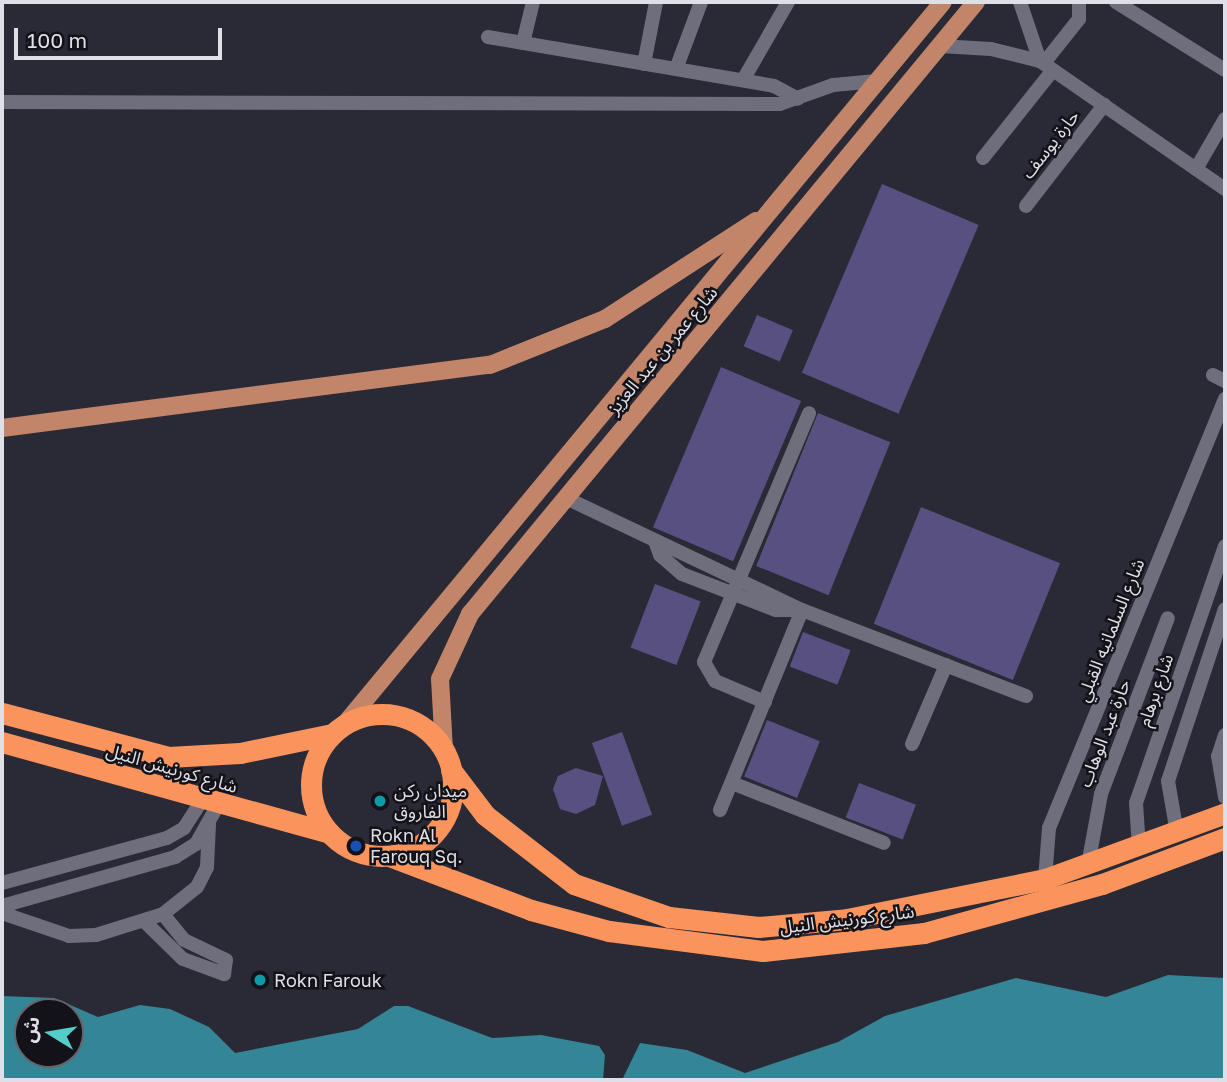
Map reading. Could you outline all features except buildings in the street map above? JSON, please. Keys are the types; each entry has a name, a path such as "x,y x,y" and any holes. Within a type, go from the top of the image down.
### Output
{"highway":[{"name":"شارع كورنيش النيل","path":"2,713 168,757 240,753 339,729"},
{"path":"372,715 400,716 417,723 444,750 451,770 451,800 439,827 417,846 389,856 368,855 330,833 311,783 339,729 372,715"},
{"name":"شارع كورنيش النيل","path":"2,742 209,810 330,833"},
{"name":"شارع كورنيش النيل","path":"451,770 527,853 574,884 669,917 803,925 1045,879 1139,848 1225,813"},
{"name":"شارع كورنيش النيل","path":"389,856 531,910 609,931 763,951 924,933 1102,884 1225,838"}],"main road":[{"name":"شارع عمر بن عبد العزيز","path":"339,729 943,2"},
{"name":"شارع عمر بن عبد العزيز","path":"444,750 439,691 451,645 566,498 976,2"},
{"path":"2,428 490,365 605,319 771,212"}],"street":[{"path":"523,43 533,2"},
{"path":"644,64 656,2"},
{"path":"676,69 701,2"},
{"path":"743,80 788,2"},
{"path":"1020,2 1046,65"},
{"path":"983,158 1079,19 1079,2"},
{"path":"1116,2 1225,70"},
{"path":"488,37 774,86 798,99"},
{"path":"940,47 991,49 1046,65 1225,189"},
{"path":"2,102 798,99 833,85 877,81"},
{"name":"حارة يوسف","path":"1026,206 1104,105"},
{"path":"1196,169 1225,118"},
{"name":"شارع السلمانيه القبلي","path":"1045,879 1049,828 1225,399"},
{"path":"765,702 715,681 704,662 809,413"},
{"path":"566,498 738,577 802,610 1026,696"},
{"path":"655,541 670,566 785,612 802,610"},
{"name":"شارع برهام","path":"1139,848 1136,803 1225,546"},
{"path":"1177,833 1168,781 1225,609"},
{"path":"720,810 802,610"},
{"name":"حارة عبد الوهاب","path":"1088,865 1101,794 1168,618"},
{"path":"912,744 946,665"},
{"path":"1225,735 1218,756 1225,797"},
{"path":"732,783 884,843"},
{"path":"2,883 167,838 209,810"},
{"path":"2,906 175,857 196,844 209,810"},
{"path":"2,912 69,936 144,921 163,914 197,887 207,867 209,810"},
{"path":"144,921 183,959 224,974 226,960 184,940 163,914"}],"water":[{"path":"1168,975 1225,978 1225,1080 622,1080 640,1043 687,1050 745,1073 838,1042 885,1016 1016,978 1106,997"},
{"path":"2,996 54,998 14,998 14,1068 84,1068 84,1011 98,1017 140,1005 170,1009 209,1027 235,1053 358,1029 394,1006 408,1006 492,1038 541,1035 599,1046 605,1055 603,1080 2,1080"}],"place":[{"name":"ميدان ركن الفاروق","path":"380,801"},
{"name":"Rokn Al Farouq Sq.","path":"356,846"},
{"name":"Rokn Farouk","path":"260,980"}]}
